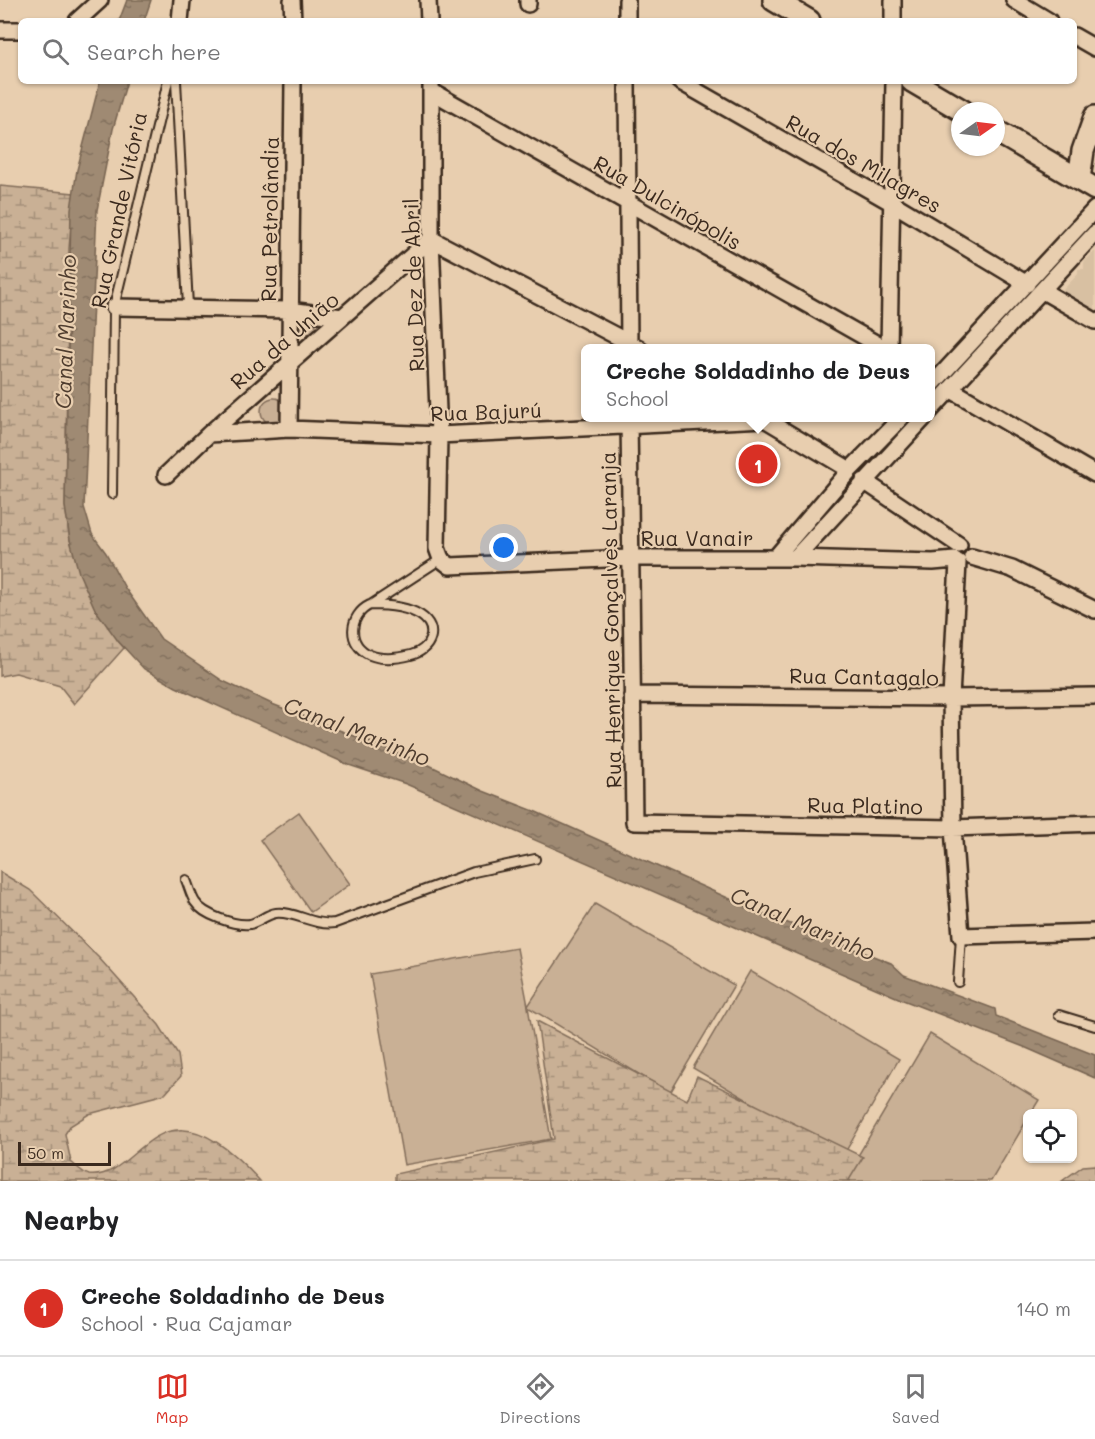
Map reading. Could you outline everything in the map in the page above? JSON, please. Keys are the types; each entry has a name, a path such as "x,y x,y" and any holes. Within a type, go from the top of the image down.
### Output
{"street":[{"path":"180,18 182,0"},
{"path":"292,0 293,18"},
{"path":"428,0 429,18"},
{"path":"627,0 627,18"},
{"path":"774,0 805,18"},
{"path":"893,0 893,18"},
{"path":"1014,0 1044,18"},
{"path":"80,18 93,3"},
{"path":"0,30 18,30"},
{"path":"1077,38 1095,48"},
{"name":"Rua Petrolândia","path":"289,429 288,310 292,84"},
{"path":"627,84 627,203 632,344"},
{"name":"Rua dos Milagres","path":"685,84 894,204 1027,284"},
{"path":"889,344 894,204 894,84"},
{"path":"917,84 951,104"},
{"name":"Rua Dulcinópolis","path":"431,86 627,203 877,344"},
{"name":"Rua Dez de Abril","path":"431,86 431,239 439,435 437,548 441,559"},
{"path":"1087,184 1083,151 1095,117"},
{"path":"1005,135 1087,184"},
{"path":"935,380 1095,209"},
{"path":"935,406 1095,233"},
{"path":"431,239 626,344"},
{"name":"Rua da União","path":"166,475 209,434 431,239"},
{"path":"1043,291 1095,321"},
{"path":"114,307 188,306 288,310 342,317"},
{"path":"950,389 1095,474"},
{"name":"Rua Bajurú","path":"209,434 289,429 439,435 615,422"},
{"name":"Rua Henrique Gonçalves Laranja","path":"629,422 634,822"},
{"path":"771,422 850,470"},
{"path":"775,558 850,470 897,422"},
{"path":"795,558 919,422"},
{"path":"864,481 961,556 1012,569 1095,610"},
{"path":"961,556 951,698 953,828 961,936 1095,932"},
{"name":"Rua Vanair","path":"441,559 450,566 629,558 795,558 933,562 961,556"},
{"name":"Rua Cantagalo","path":"632,695 951,698 1095,696"},
{"name":"Rua Platino","path":"634,822 953,828 1095,823"}],"lane":[{"name":"Rua Grande Vitória","path":"112,494 114,307 167,84"},
{"path":"176,84 188,306"},
{"path":"370,605 399,608 420,615 430,628 432,637 429,645 421,651 402,656 369,655 361,649 353,630 354,620 360,610 441,559"},
{"path":"186,880 194,902 202,909 236,923 250,924 276,913 291,915 321,925 335,923 474,872 535,859"},
{"path":"958,982 961,936"},
{"path":"1059,1015 1095,1026"}],"shaded area":[{"path":"1095,251 1095,310 1062,291 1078,274 1078,269 1084,269 1084,262"}],"green space":[{"path":"0,186 74,193 69,248 65,506 70,540 118,641 124,648 74,704 60,686 16,673 0,676"},
{"path":"309,319 314,321 316,326 314,331 309,333 304,331 302,326 304,321"},
{"path":"274,398 283,402 287,411 283,420 274,424 265,420 261,411 265,402"},
{"path":"299,812 350,884 311,912 260,840"},
{"path":"0,872 30,890 99,958 159,1025 178,1055 181,1076 165,1094 89,1114 70,1126 65,1134 71,1162 89,1175 107,1172 156,1137 175,1130 197,1132 225,1148 260,1181 0,1181"},
{"path":"595,904 734,985 670,1093 528,1007 551,1139 404,1165 370,974 517,948 528,1006"},
{"path":"750,971 899,1059 843,1156 693,1068"},
{"path":"537,1021 687,1100 697,1076 863,1157 849,1180 851,1181 395,1181 395,1174 554,1139"},
{"path":"930,1034 1039,1100 1033,1109 1023,1109 1023,1127 991,1181 843,1181"},
{"path":"1095,1165 1095,1181 1062,1181 1083,1166"}],"water":[{"path":"127,0 151,0 145,18 120,18"},
{"path":"99,84 126,84 113,129 97,210 84,507 92,534 106,553 125,588 161,639 223,681 272,704 429,765 757,911 891,963 904,975 995,1009 996,1016 1095,1055 1095,1078 1024,1047 903,1000 406,784 349,765 176,687 144,669 118,641 95,609 79,573 70,540 65,506 71,209 77,170"}],"place":[{"name":"Creche Soldadinho de Deus","path":"758,464"}],"water label":[{"name":"Canal Marinho","path":"65,332"},
{"name":"Canal Marinho","path":"357,731"},
{"name":"Canal Marinho","path":"803,923"}]}
